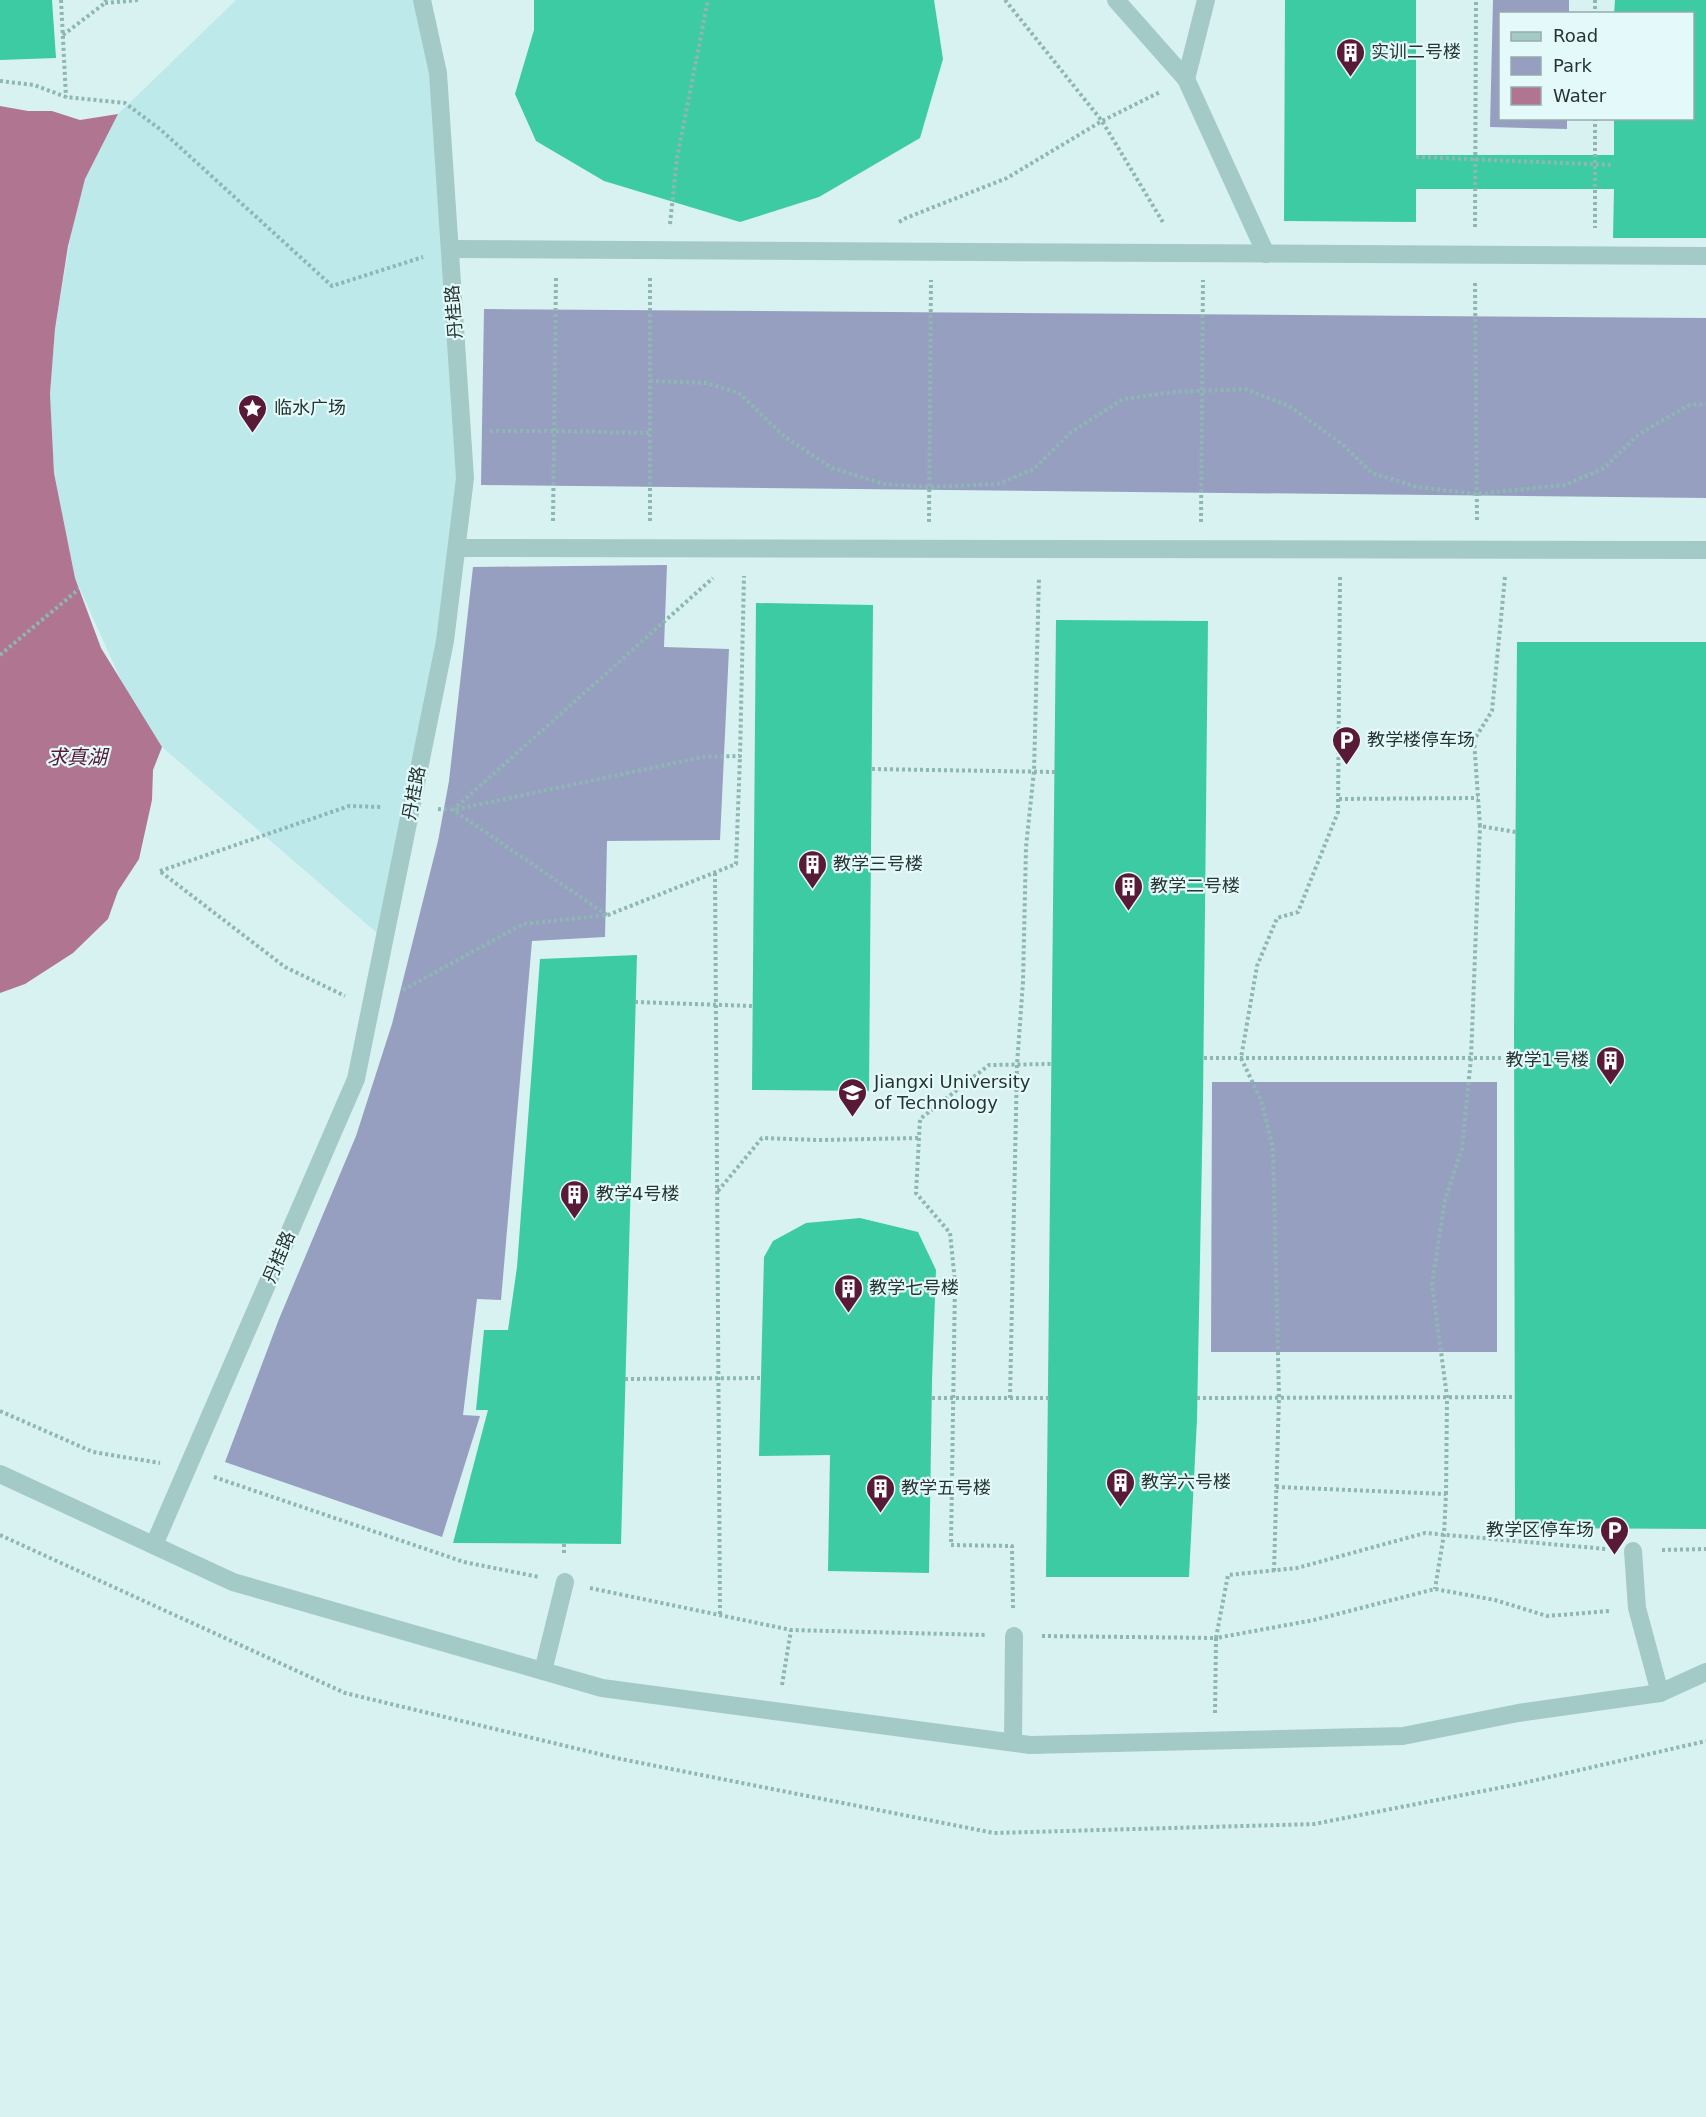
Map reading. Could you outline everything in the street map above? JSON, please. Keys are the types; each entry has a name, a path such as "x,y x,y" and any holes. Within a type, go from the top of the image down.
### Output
{"street":[{"name":"丹桂路","path":"154,1545 356,1078 445,641 465,478 438,73 422,0"},
{"path":"1116,0 1186,79 1266,254"},
{"path":"1186,79 1206,0"},
{"path":"450,249 1706,256"},
{"path":"457,548 1706,550"},
{"path":"0,1474 233,1582 602,1688 1030,1745 1403,1736 1518,1713 1660,1693 1706,1672"},
{"path":"1633,1551 1637,1608 1660,1693"},
{"path":"543,1671 565,1582"},
{"path":"1013,1743 1014,1636"}],"path":[{"path":"61,0 66,97"},
{"path":"63,35 106,2 139,0"},
{"path":"650,549 650,381 658,250 708,0"},
{"path":"1005,0 1102,121 1182,253"},
{"path":"1476,0 1477,550"},
{"path":"896,224 1007,178 1102,121 1186,79"},
{"path":"0,81 34,85 66,97 126,103 161,130 332,286 450,249"},
{"path":"1595,120 1595,256"},
{"path":"1416,157 1613,165"},
{"path":"553,548 556,250"},
{"path":"929,549 931,252"},
{"path":"1201,549 1203,253"},
{"path":"650,381 705,383 739,393 785,437 832,468 884,484 929,487 998,484 1034,469 1070,433 1124,399 1202,389 1245,390 1289,406 1342,444 1372,473 1417,487 1477,494 1565,485 1604,468 1639,434 1689,405 1706,404"},
{"path":"462,432 650,433"},
{"path":"453,810 745,549"},
{"path":"740,756 703,757 453,810 349,806 160,871 285,967 370,1008 523,924 608,915 736,864 740,756 745,549"},
{"path":"1274,1571 1279,1397 1273,1148 1261,1100 1240,1058 1257,966 1277,918 1298,912 1338,812 1340,549"},
{"path":"1010,1398 1017,1065 1023,982 1026,847 1034,771 1040,550"},
{"path":"1436,1589 1444,1534 1447,1397 1432,1284 1445,1200 1462,1149 1471,1058 1479,826 1474,740 1492,711 1508,550"},
{"path":"0,655 80,589"},
{"path":"872,769 1055,772"},
{"path":"1339,799 1478,798"},
{"path":"453,810 608,915"},
{"path":"1479,826 1516,832"},
{"path":"715,873 720,1615"},
{"path":"635,1002 752,1006"},
{"path":"1204,1058 1515,1058"},
{"path":"1014,1636 1012,1546 951,1545 955,1282 950,1233 916,1193 920,1119 989,1065 1052,1064"},
{"path":"717,1191 762,1138 819,1140 919,1138"},
{"path":"625,1379 761,1378"},
{"path":"1197,1398 1515,1396"},
{"path":"932,1398 1049,1398"},
{"path":"0,1412 93,1452 188,1468 464,1562 791,1630 1014,1636 1216,1638 1314,1620 1436,1589 1495,1600 1547,1616 1637,1608"},
{"path":"1276,1487 1446,1494"},
{"path":"1215,1741 1216,1638 1228,1575 1297,1569 1425,1533 1633,1551 1706,1549"},
{"path":"778,1711 791,1630"}],"green space":[{"path":"1493,0 1569,0 1569,12 1499,12 1499,120 1567,120 1567,129 1490,127"},
{"path":"484,309 1706,318 1706,498 481,485"},
{"path":"667,565 664,647 729,649 720,840 607,841 605,937 532,941 501,1300 477,1299 463,1415 480,1416 442,1537 225,1462 279,1319 356,1136 392,1024 438,841 449,781 473,567"},
{"path":"1212,1082 1497,1082 1497,1352 1211,1352"}],"shaded area":[{"name":"临水广场","path":"236,0 418,0 440,113 459,527 385,940 162,747 125,689 75,578 54,473 50,394 55,329 73,222 85,179 118,114"}],"water":[{"name":"求真湖","path":"0,106 28,111 52,111 80,120 118,114 85,179 68,246 55,329 50,394 54,473 75,578 101,648 162,747 153,770 152,800 139,859 118,891 108,919 73,953 25,984 0,993"}],"building":[{"path":"0,0 52,0 56,58 0,60"},
{"path":"534,0 934,0 943,59 920,138 819,197 740,222 604,181 536,141 515,94 534,30"},
{"path":"1285,0 1416,0 1416,155 1614,155 1614,120 1694,120 1694,12 1614,12 1615,0 1706,0 1706,238 1613,238 1614,189 1416,189 1416,222 1284,221"},
{"name":"教学三号楼","path":"756,603 873,605 869,1091 752,1090"},
{"name":"教学二号楼","path":"1056,620 1208,621 1197,1419 1189,1577 1046,1577"},
{"name":"教学1号楼","path":"1517,642 1706,642 1706,1529 1515,1528 1514,1027"},
{"name":"教学4号楼","path":"637,955 621,1544 453,1543 488,1410 476,1410 484,1330 508,1330 517,1267 540,959"},
{"path":"860,1218 918,1232 936,1270 929,1573 828,1571 830,1455 759,1456 764,1257 773,1241 806,1223"}],"place":[{"name":"实训二号楼","path":"1350,78"},
{"name":"临水广场","path":"253,434"},
{"name":"教学楼停车场","path":"1346,766"},
{"name":"教学三号楼","path":"812,890"},
{"name":"教学二号楼","path":"1129,912"},
{"name":"教学1号楼","path":"1610,1086"},
{"name":"Jiangxi University of Technology","path":"853,1118"},
{"name":"教学4号楼","path":"575,1220"},
{"name":"教学七号楼","path":"848,1314"},
{"name":"教学六号楼","path":"1120,1508"},
{"name":"教学五号楼","path":"880,1514"},
{"name":"教学区停车场","path":"1615,1556"}]}
